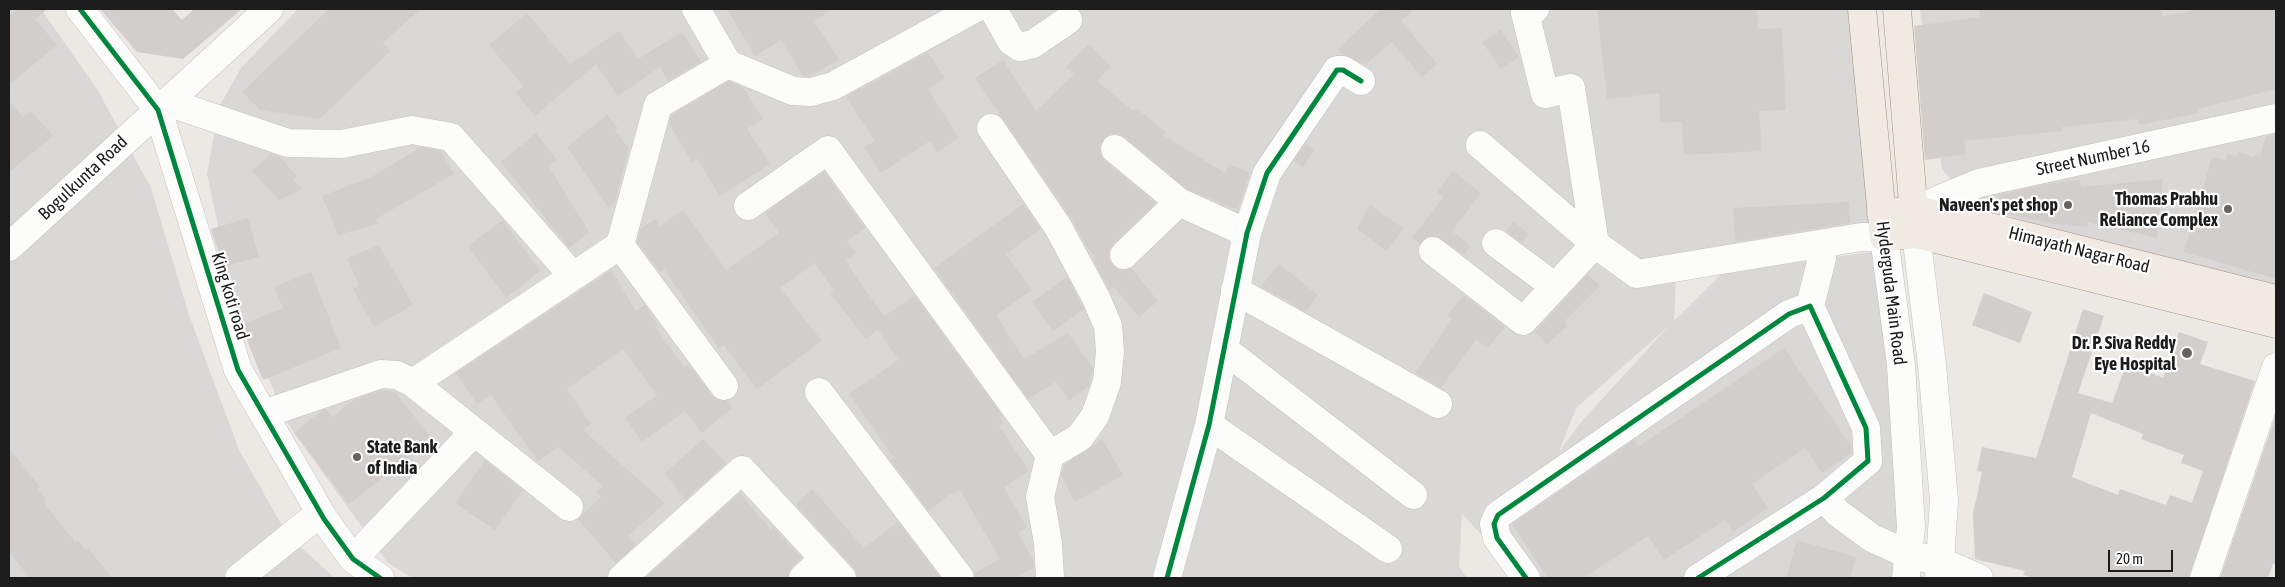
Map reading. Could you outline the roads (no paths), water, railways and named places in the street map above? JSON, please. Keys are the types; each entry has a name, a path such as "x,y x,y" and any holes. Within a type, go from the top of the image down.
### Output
{"main road":[{"name":"Hyderguda Main Road","path":"1862,9 1875,229"},
{"name":"Hyderguda Main Road","path":"1897,9 1915,222"},
{"name":"Himayath Nagar Road","path":"1875,229 1950,217 2276,299"},
{"name":"Himayath Nagar Road","path":"1915,222 2276,324"}],"street":[{"name":"King koti road","path":"80,9 162,106 238,370 320,513 353,559 380,578"},
{"name":"Bogulkunta Road","path":"9,247 269,9"},
{"path":"696,9 728,64 793,90 811,92 833,86 974,9"},
{"path":"993,9 1011,41 1020,46 1034,44 1068,20"},
{"path":"1535,9 1526,13 1546,94 1571,88 1595,244"},
{"path":"413,383 620,244 658,105 728,64"},
{"path":"1167,578 1209,425 1247,232 1267,173 1337,70 1343,70 1361,81"},
{"path":"162,106 288,143 342,144 412,130 451,137 573,276"},
{"name":"Street Number 16","path":"1915,222 1979,183 2276,118"},
{"path":"992,128 1058,227 1096,298 1108,326 1110,352 1107,382 1095,416 1080,437 1050,454 1040,496 1048,543 1050,578"},
{"path":"1480,145 1595,244 1637,274 1819,244 1875,229"},
{"path":"1115,148 1179,202 1247,232"},
{"path":"748,206 828,150 1050,454"},
{"path":"1124,255 1179,202"},
{"name":"Hyderguda Main Road","path":"1915,222 1932,365 1944,500 1940,570"},
{"name":"Hyderguda Main Road","path":"1875,229 1901,365 1911,526 1907,566"},
{"path":"1496,242 1554,286"},
{"path":"620,244 724,386"},
{"path":"1432,251 1523,321 1595,244"},
{"path":"1698,578 1828,495 1868,461 1866,428 1810,306 1822,258 1819,244"},
{"path":"1235,290 1438,404"},
{"path":"1526,578 1497,538 1494,524 1498,515 1789,314 1810,306"},
{"path":"1225,350 1413,494"},
{"path":"2204,578 2276,367"},
{"path":"264,414 381,374 396,375 413,383 569,507"},
{"path":"818,392 960,578"},
{"path":"1209,425 1388,549"},
{"path":"353,559 474,432"},
{"path":"622,578 742,470 842,578"},
{"path":"1828,495 1861,530 1907,566 1979,578"},
{"path":"1828,495 1866,520 1882,525 1911,526"},
{"path":"239,578 320,513"},
{"path":"803,578 824,559"}],"place":[{"name":"Naveen's pet shop","path":"2068,205"},
{"name":"Thomas Prabhu Reliance Complex","path":"2228,209"},
{"name":"Dr. P. Siva Reddy Eye Hospital","path":"2187,353"},
{"name":"State Bank of India","path":"357,457"}]}
